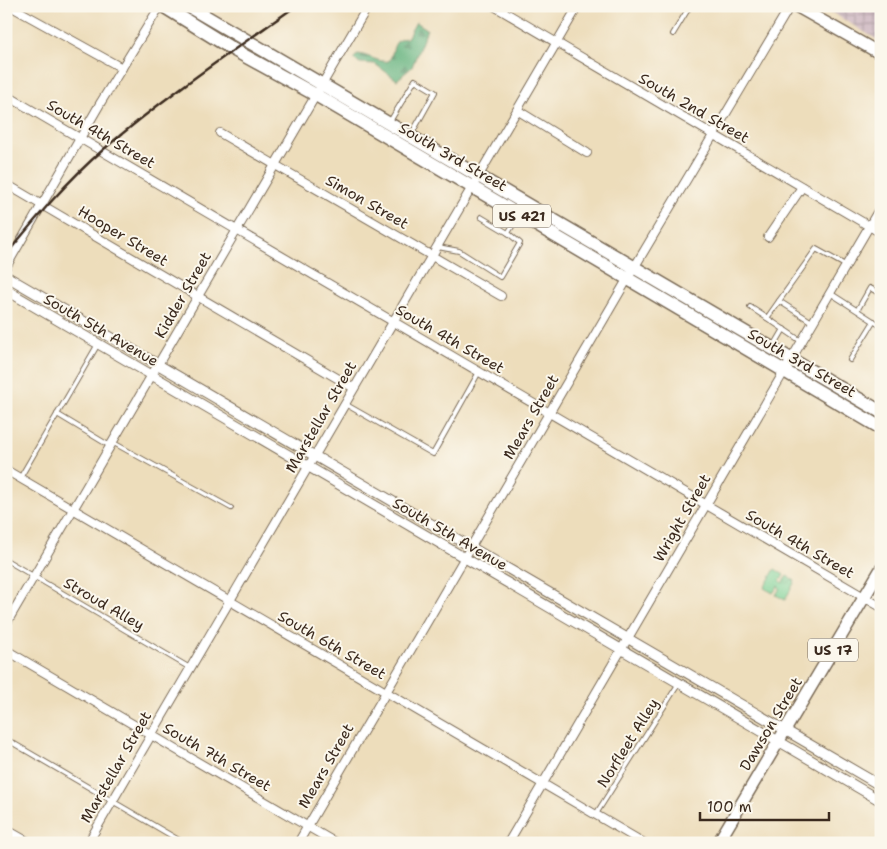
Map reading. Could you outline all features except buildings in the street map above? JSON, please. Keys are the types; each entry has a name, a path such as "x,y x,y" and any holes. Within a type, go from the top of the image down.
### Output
{"highway":[{"name":"South 3rd Street","path":"162,6 234,50 388,124 475,182 519,215 772,349 881,412"},
{"name":"South 3rd Street","path":"188,6 319,90 631,273 783,372 881,428"}],"main road":[{"path":"796,6 881,54"},
{"name":"Dawson Street","path":"718,843 881,569"}],"street":[{"path":"10,6 122,68"},
{"path":"6,267 122,68 162,6"},
{"name":"Kidder Street","path":"6,624 368,6"},
{"name":"South 2nd Street","path":"494,6 881,232"},
{"name":"Marstellar Street","path":"88,843 578,6"},
{"name":"Mears Street","path":"298,843 385,692 472,548 712,134 790,6"},
{"name":"South 4th Street","path":"6,95 881,607"},
{"path":"517,110 587,153"},
{"name":"Simon Street","path":"220,133 501,296"},
{"name":"Hooper Street","path":"6,184 354,388"},
{"path":"768,237 802,187"},
{"name":"Wright Street","path":"508,843 881,206"},
{"name":"South 5th Avenue","path":"6,276 881,786"},
{"name":"South 5th Avenue","path":"6,290 881,801"},
{"name":"South 6th Street","path":"6,470 644,843"},
{"name":"South 7th Street","path":"6,650 336,843"},
{"path":"6,830 29,843"}],"lane":[{"path":"673,34 690,6"},
{"path":"388,124 414,80 435,92 410,137"},
{"path":"508,233 519,215"},
{"path":"437,246 458,251 500,277 520,243 508,233 481,217"},
{"path":"767,318 816,249 846,266"},
{"path":"858,309 870,288 881,294"},
{"path":"830,293 858,309 881,326"},
{"path":"779,301 812,322"},
{"path":"750,307 801,340"},
{"path":"850,360 874,321"},
{"path":"772,349 784,329"},
{"path":"20,478 98,344"},
{"path":"345,404 432,454 479,372"},
{"path":"57,414 230,508"},
{"name":"Stroud Alley","path":"6,560 190,668"},
{"name":"Norfleet Alley","path":"596,815 679,684"},
{"path":"6,739 184,843"}],"shaded area":[{"path":"821,6 881,6 881,42"}],"green space":[{"path":"416,22 427,29 412,67 397,80 375,64 360,63 353,59 358,54 381,61 389,61 396,43 407,38"},
{"path":"775,569 784,575 780,581 782,583 787,576 795,581 785,600 776,595 780,588 778,586 773,593 764,588"}],"railway":[{"path":"6,255 65,186 104,149 174,93 296,6"}]}
